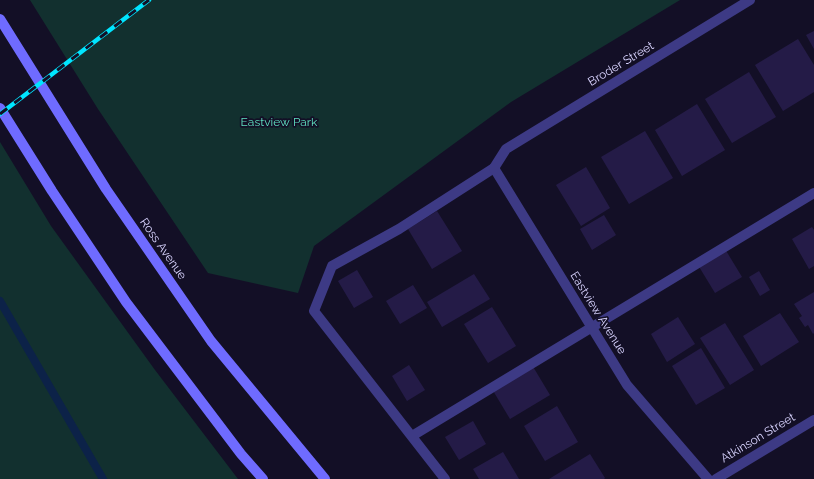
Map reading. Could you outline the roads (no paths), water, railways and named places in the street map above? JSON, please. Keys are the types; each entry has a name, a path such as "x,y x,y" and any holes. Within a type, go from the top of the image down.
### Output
{"main road":[{"name":"Ross Avenue","path":"0,19 106,189 211,341 326,479"},
{"path":"0,108 52,191 126,302 241,454 262,479"}],"street":[{"name":"Broder Street","path":"494,168 506,150 750,0"},
{"name":"Eastview Avenue","path":"494,168 627,385 708,479"},
{"path":"445,479 314,311 332,266 399,229 494,168"},
{"path":"412,436 814,193"},
{"name":"Atkinson Street","path":"716,479 814,420"}],"waterway":[{"path":"0,301 103,479"}],"railway":[{"path":"0,114 149,0"}],"park label":[{"name":"Eastview Park","path":"279,122"}]}
